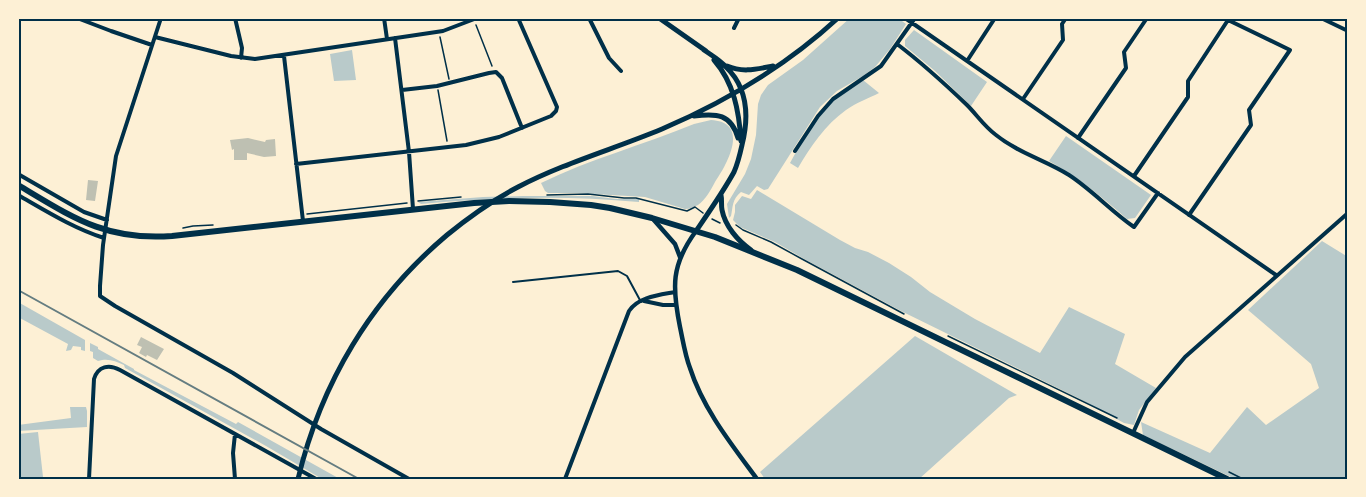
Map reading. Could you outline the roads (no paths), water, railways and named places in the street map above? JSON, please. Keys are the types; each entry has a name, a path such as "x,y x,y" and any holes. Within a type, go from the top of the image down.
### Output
{"main road":[{"path":"659,18 726,66 748,71 778,65"},
{"path":"298,479 321,406 341,364 383,299 437,244 482,208 520,186 690,117 733,93 808,44 838,18"},
{"path":"704,50 722,69 733,93 739,115 741,148"},
{"path":"696,231 734,170 746,130 745,99 741,88 726,66"},
{"path":"690,117 711,114 726,118 735,128 741,148"},
{"path":"18,185 79,220 105,230 132,236 162,237 413,205 490,202 591,205 652,218 696,231 757,254 842,292 1134,430 1227,479"},
{"path":"721,193 725,220 736,236 757,254"}],"street":[{"path":"77,18 152,45"},
{"path":"161,18 116,156 104,238 100,296 233,373 321,429 409,479"},
{"path":"235,18 242,48 241,58"},
{"path":"384,18 387,39"},
{"path":"296,164 448,148 485,141 551,116 557,109 518,18"},
{"path":"589,18 609,58 621,71"},
{"path":"734,28 739,18"},
{"path":"905,18 914,20 967,61 1276,275"},
{"path":"967,61 995,18"},
{"path":"1023,99 1063,40 1062,24 1066,18"},
{"path":"1078,138 1126,68 1124,52 1147,18"},
{"path":"1321,18 1348,31"},
{"path":"155,37 241,58 255,59 439,32 475,19"},
{"path":"795,151 825,107 841,93 876,72 914,20"},
{"path":"1134,176 1188,97 1188,81 1228,20 1290,50 1249,110 1251,125 1189,215"},
{"path":"395,38 413,205"},
{"path":"897,44 937,76 984,126 998,137 1020,151 1071,176 1134,227 1158,193"},
{"path":"284,56 302,218"},
{"path":"402,90 437,86 494,72 502,78 522,128"},
{"path":"18,174 89,214 107,220"},
{"path":"18,195 68,223 104,238"},
{"path":"1134,430 1148,402 1185,357 1348,213"},
{"path":"652,218 675,244 680,257"},
{"path":"696,231 680,257 675,292 689,366 719,424 757,479"},
{"path":"564,479 628,313 633,306 648,298 675,292"},
{"path":"642,301 676,305"},
{"path":"89,479 94,379 97,372 110,366 316,479"},
{"path":"235,434 233,453 235,479"}],"lane":[{"path":"513,282 618,271 627,276 642,301"}],"railway":[{"path":"18,290 359,479"}]}
